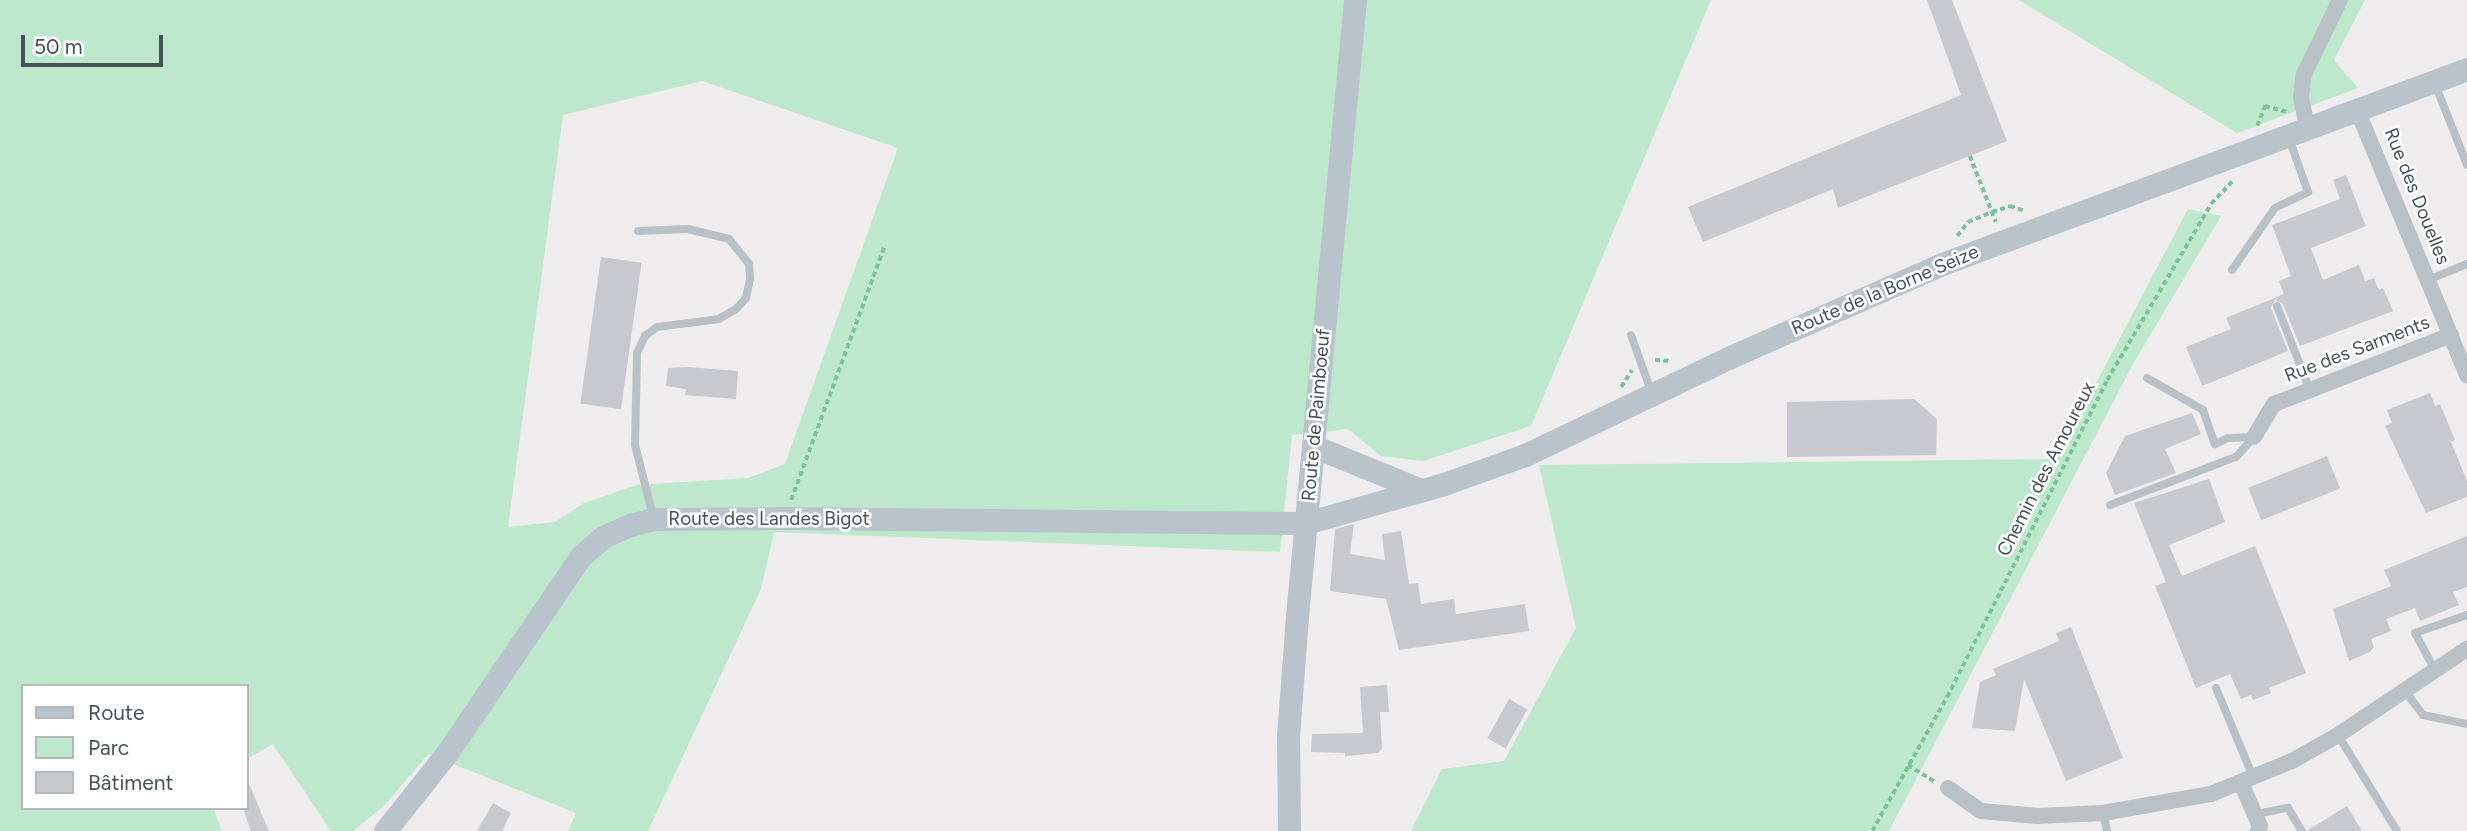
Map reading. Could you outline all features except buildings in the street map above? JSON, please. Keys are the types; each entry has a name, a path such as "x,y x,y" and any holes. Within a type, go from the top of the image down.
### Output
{"street":[{"name":"Route de Paimboeuf","path":"1289,831 1288,736 1355,0"},
{"path":"2298,128 2304,74 2340,0"},
{"name":"Route de la Borne Seize","path":"1421,490 1525,455 1652,394 2003,240 2298,128 2358,112 2467,69"},
{"name":"Rue des Douelles","path":"2358,112 2467,374"},
{"name":"Rue des Sarments","path":"2254,438 2274,404 2451,335"},
{"path":"1313,446 1330,449 1350,464 1421,490"},
{"name":"Route des Landes Bigot","path":"385,831 447,753 525,633 582,556 603,537 654,519 1306,523 1421,490"},
{"path":"1948,788 1981,811 2038,816 2103,813 2211,793 2247,780 2338,735 2467,649"},
{"path":"2247,780 2257,823"}],"lane":[{"path":"2434,82 2467,165"},
{"path":"2232,270 2275,208 2308,192 2298,128"},
{"path":"638,231 688,229 729,239 750,264 746,298 736,310 719,319 657,327 645,336 638,353 635,445 654,519"},
{"path":"2428,280 2467,264"},
{"path":"2277,306 2310,390"},
{"path":"1631,335 1652,394"},
{"path":"2147,378 2203,410 2215,444 2228,438 2254,438"},
{"path":"2110,505 2236,457 2254,438"},
{"path":"2435,670 2415,633 2467,615"},
{"path":"2216,688 2247,780"},
{"path":"2405,691 2423,715 2467,724"},
{"path":"2338,735 2397,831"},
{"path":"2257,823 2288,808 2302,831"},
{"path":"2103,813 2107,831"}],"path":[{"path":"2265,107 2298,128"},
{"path":"1970,156 2003,240"},
{"name":"Chemin des Amoureux","path":"1872,831 2107,380 2211,204 2244,173"},
{"path":"1968,222 1992,212"},
{"path":"785,518 884,247"},
{"path":"1908,765 1948,788"}],"green space":[{"path":"0,0 1711,0 1531,426 1423,461 1381,456 1348,429 1292,435 1280,552 774,532 761,589 648,831 568,831 576,813 428,754 385,805 353,831 331,831 273,744 248,758 248,684 21,684 21,810 214,810 222,831 0,831","holes":["702,81 898,148 785,464 748,478 636,485 584,503 555,522 508,527 563,115"]},
{"path":"2019,0 2365,0 2334,60 2358,88 2237,133"},
{"path":"2188,209 2221,216 2133,364 1889,831 1411,831 1442,769 1504,761 1576,628 1539,465 2056,459"}]}
